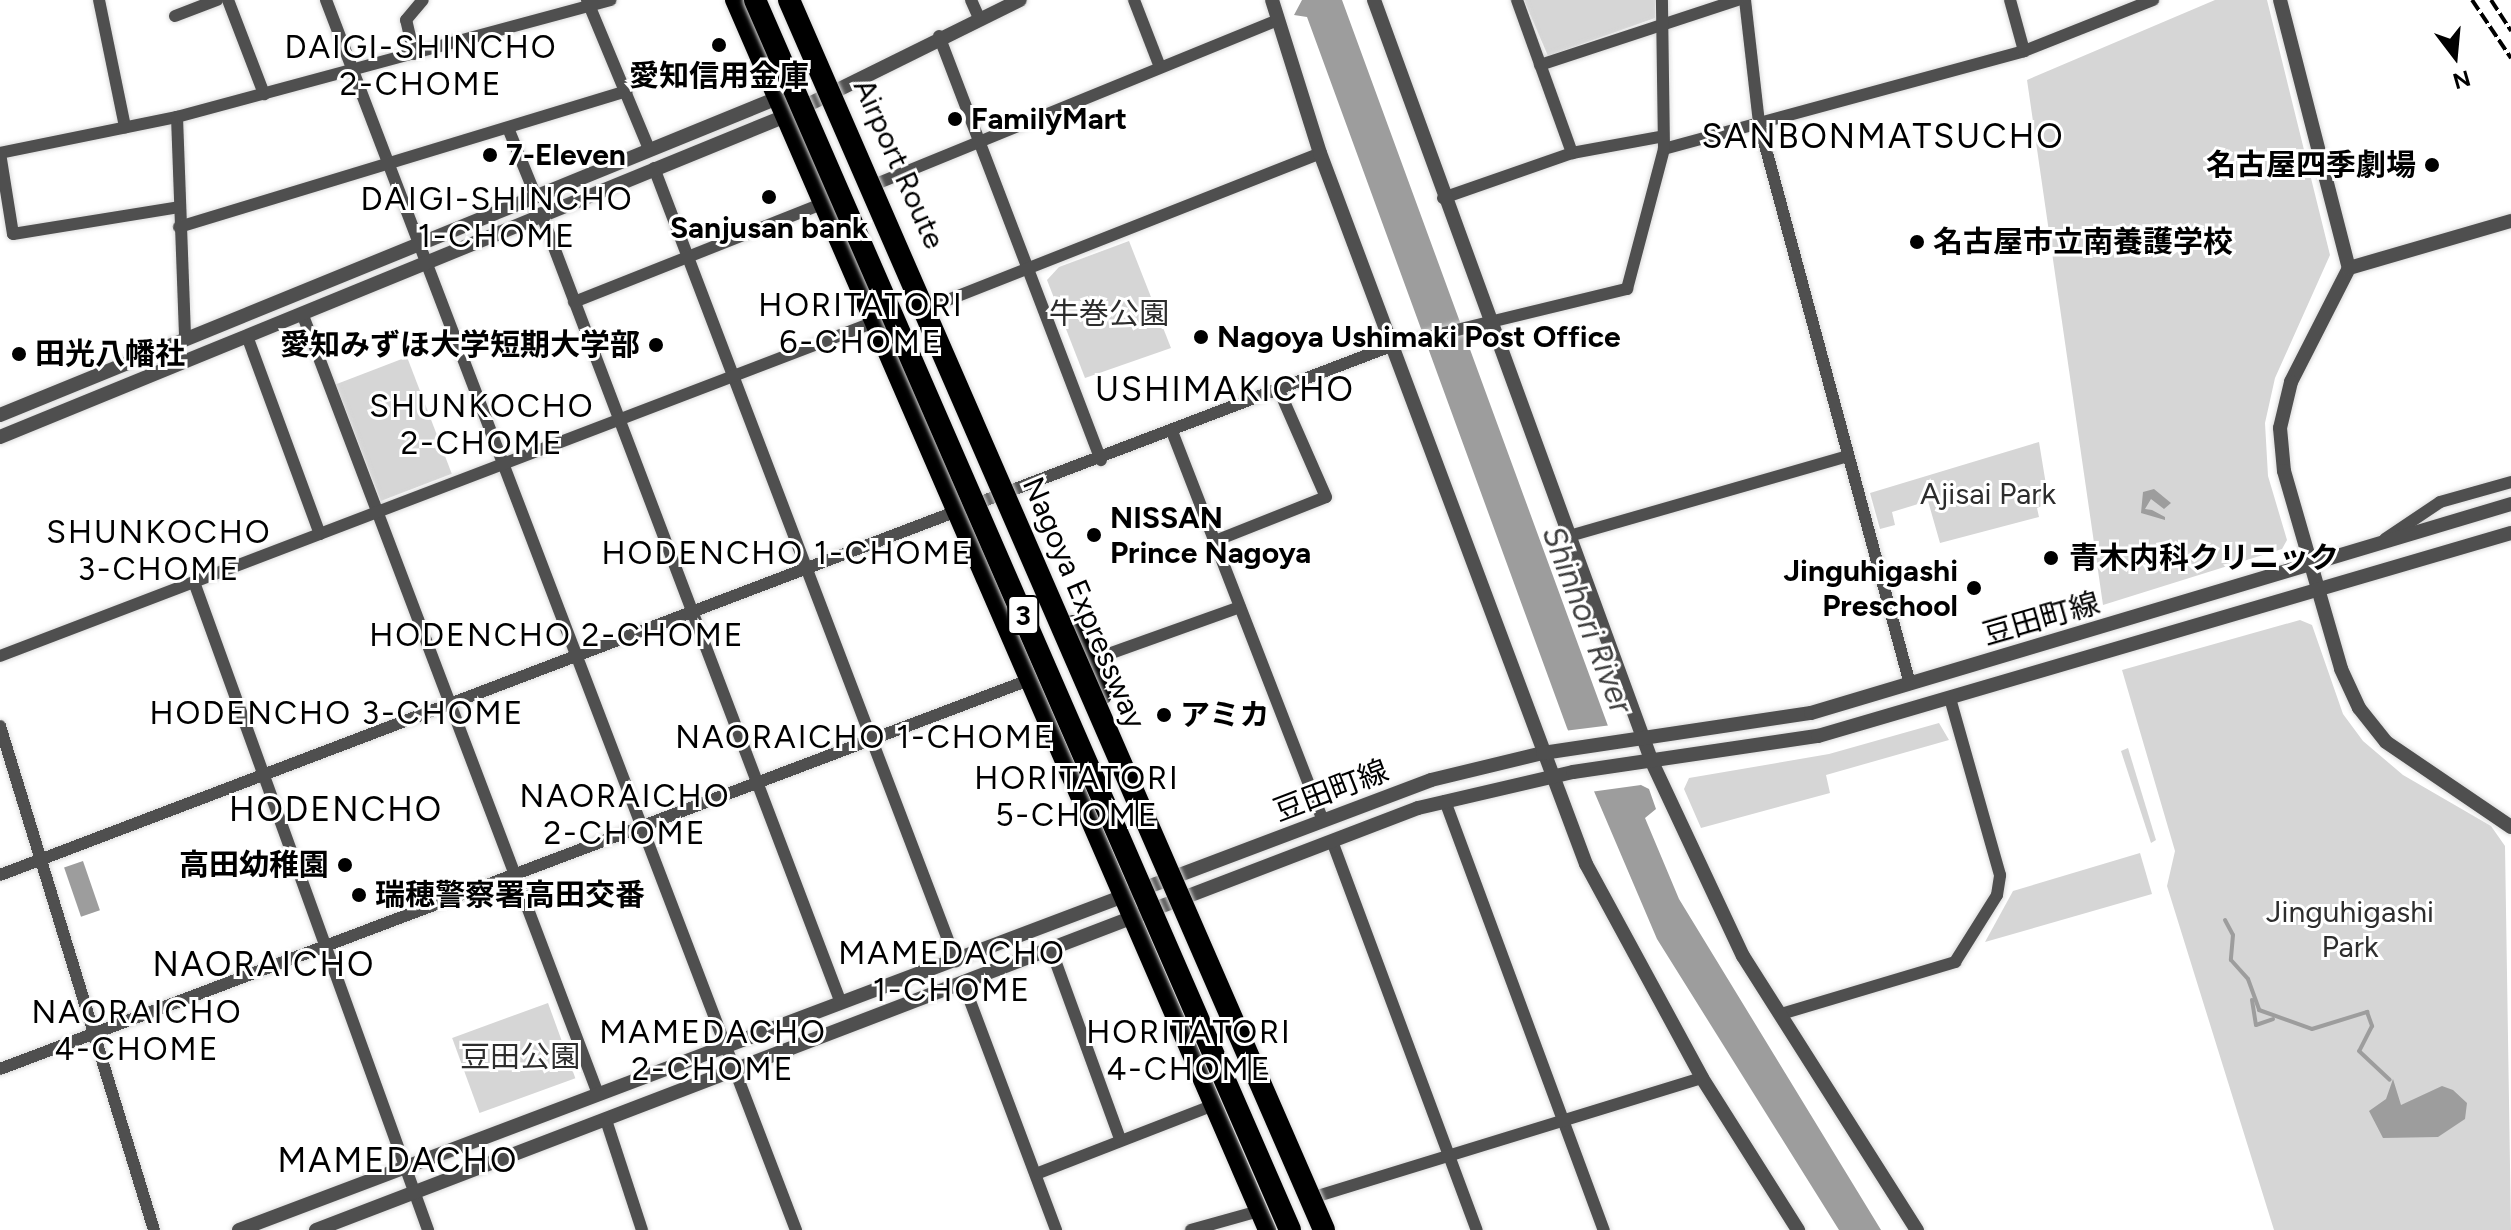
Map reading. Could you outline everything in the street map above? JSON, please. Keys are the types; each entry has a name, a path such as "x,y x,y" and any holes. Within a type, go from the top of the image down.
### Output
{"highway":[{"name":"Nagoya Expressway","path":"755,0 1290,1230"},
{"name":"Nagoya Expressway","path":"789,0 1324,1230"},
{"path":"864,154 951,412 1256,1099"}],"main road":[{"path":"734,0 1026,681 1267,1230"},
{"name":"Airport Route","path":"797,0 1336,1230"}],"street":[{"path":"99,0 125,127"},
{"path":"175,16 217,0"},
{"path":"228,0 264,94"},
{"path":"326,0 391,163 418,241 796,1230"},
{"path":"414,54 406,20 423,0"},
{"path":"179,207 13,234 0,153 177,117 414,54 588,3 610,0"},
{"path":"971,0 979,18"},
{"path":"0,437 425,259 783,117 834,87 1020,0"},
{"path":"1134,0 1160,67"},
{"path":"1272,0 1276,21 1320,153 1391,346 1543,753 1608,911 1702,1078 1798,1230"},
{"path":"1374,0 1443,198 1652,762 1743,956 1917,1230"},
{"path":"1517,0 1572,153"},
{"path":"0,875 807,569 1173,434 1391,346 1488,318 1627,289 1662,143 1662,0"},
{"path":"1540,65 1738,0"},
{"path":"1745,0 1759,123 1844,457 1910,684"},
{"path":"2010,0 2024,51"},
{"path":"1443,198 1572,153 1662,143 1759,123 2024,51 2153,0"},
{"path":"2280,0 2349,268 2291,382 2280,428 2319,591 2341,669 2386,742 2509,821"},
{"path":"588,3 649,149"},
{"path":"876,184 1276,21"},
{"path":"939,36 976,142 1101,460"},
{"path":"0,415 775,97 834,87"},
{"path":"179,227 627,91"},
{"path":"177,117 185,338"},
{"path":"508,128 535,194"},
{"path":"930,307 1320,153"},
{"path":"654,168 956,961"},
{"path":"574,302 821,204"},
{"path":"541,213 841,1003"},
{"path":"2349,268 2511,221"},
{"path":"302,313 598,1094"},
{"path":"0,656 872,323"},
{"path":"247,336 320,534"},
{"path":"1215,541 1326,497 1279,390"},
{"path":"1173,434 1323,821"},
{"path":"1569,536 1844,457"},
{"path":"2385,539 2440,502 2511,482"},
{"name":"豆田町線","path":"239,1230 1122,900 1431,780 1564,749 1811,713 2312,565 2385,539 2511,504"},
{"name":"豆田町線","path":"316,1230 1190,900 1332,841 1445,801 1573,772 1769,747 1950,698 2511,533"},
{"path":"194,582 428,1230"},
{"path":"1089,661 1240,607"},
{"path":"0,1069 1026,681"},
{"path":"1781,1014 1955,962 1997,895 2000,875 1950,698"},
{"path":"0,726 154,1230"},
{"path":"1445,801 1604,1230"},
{"path":"1332,841 1477,1230"},
{"path":"1052,952 1120,1139"},
{"path":"964,985 1056,1230"},
{"path":"1321,1195 1702,1078"},
{"path":"1036,1174 1214,1105"},
{"path":"606,1120 642,1230"},
{"path":"1191,1230 1259,1211"}],"green space":[{"path":"1524,0 1655,0 1655,18 1548,56"},
{"path":"2215,0 2267,0 2330,255 2275,378 2265,423 2268,476 2287,540 2282,549 2103,605 2027,80"},
{"name":"牛巻公園","path":"1129,241 1171,348 1085,378 1047,280 1059,267"},
{"path":"407,357 452,474 381,501 336,384"},
{"name":"Ajisai Park","path":"2039,442 2049,503 2037,508 2039,517 1940,543 1928,501 1892,512 1895,525 1880,529 1870,493"},
{"name":"Jinguhigashi Park","path":"2300,620 2312,625 2343,714 2363,741 2403,775 2491,826 2505,846 2511,1230 2274,1230 2167,886 2175,851 2122,670"},
{"path":"1939,723 1949,740 1826,775 1830,793 1701,828 1684,789 1689,778 1829,754"},
{"path":"2128,748 2156,840 2151,843 2121,751"},
{"path":"2140,853 2152,894 1985,942 2013,891"},
{"name":"豆田公園","path":"548,1003 575,1078 480,1113 452,1038"}],"shaded area":[{"path":"1302,0 1342,0 1608,726 1639,784 1649,789 1656,809 1645,818 1679,899 1881,1230 1839,1230 1657,939 1567,728 1307,17 1294,15"},
{"path":"2154,489 2171,503 2164,509 2151,499 2145,509 2165,517 2165,520 2141,513 2143,492"},
{"path":"83,861 100,910 81,917 64,868"},
{"path":"2393,1079 2401,1105 2442,1086 2453,1090 2467,1103 2465,1119 2438,1137 2383,1138 2369,1111 2386,1099"}],"pier":[{"path":"1612,725 1641,785 1590,792 1564,731"}],"waterway":[{"path":"2225,920 2233,935 2231,960 2248,979 2259,1010 2312,1029 2367,1012 2372,1026 2359,1051 2390,1080"},
{"path":"2252,1000 2256,1025 2273,1019"}],"railway":[{"path":"2472,0 2511,58"},
{"path":"2491,0 2511,31"}],"place":[{"name":"愛知信用金庫","path":"719,45"},
{"name":"FamilyMart","path":"955,119"},
{"name":"7-Eleven","path":"490,155"},
{"name":"名古屋四季劇場","path":"2432,165"},
{"name":"Sanjusan bank","path":"769,197"},
{"name":"名古屋市立南養護学校","path":"1917,242"},
{"name":"Nagoya Ushimaki Post Office","path":"1201,337"},
{"name":"愛知みずほ大学短期大学部","path":"656,345"},
{"name":"田光八幡社","path":"19,354"},
{"name":"NISSAN Prince Nagoya","path":"1094,535"},
{"name":"青木内科クリニック","path":"2051,558"},
{"name":"Jinguhigashi Preschool","path":"1974,588"},
{"name":"アミカ","path":"1164,715"},
{"name":"高田幼稚園","path":"345,865"},
{"name":"瑞穂警察署高田交番","path":"359,895"}],"district":[{"name":"DAIGI-SHINCHO 2-CHOME","path":"421,66"},
{"name":"SANBONMATSUCHO","path":"1883,137"},
{"name":"DAIGI-SHINCHO 1-CHOME","path":"497,218"},
{"name":"HORITATORI 6-CHOME","path":"861,324"},
{"name":"USHIMAKICHO","path":"1225,390"},
{"name":"SHUNKOCHO 2-CHOME","path":"482,426"},
{"name":"SHUNKOCHO 3-CHOME","path":"159,552"},
{"name":"HODENCHO 1-CHOME","path":"787,553"},
{"name":"HODENCHO 2-CHOME","path":"557,635"},
{"name":"HODENCHO 3-CHOME","path":"337,713"},
{"name":"NAORAICHO 1-CHOME","path":"865,737"},
{"name":"HORITATORI 5-CHOME","path":"1077,798"},
{"name":"HODENCHO","path":"336,810"},
{"name":"NAORAICHO 2-CHOME","path":"625,816"},
{"name":"NAORAICHO","path":"264,965"},
{"name":"MAMEDACHO 1-CHOME","path":"952,972"},
{"name":"NAORAICHO 4-CHOME","path":"137,1032"},
{"name":"MAMEDACHO 2-CHOME","path":"713,1052"},
{"name":"HORITATORI 4-CHOME","path":"1189,1052"},
{"name":"MAMEDACHO","path":"398,1161"}],"water label":[{"name":"Shinhori River","path":"1587,620"}]}
